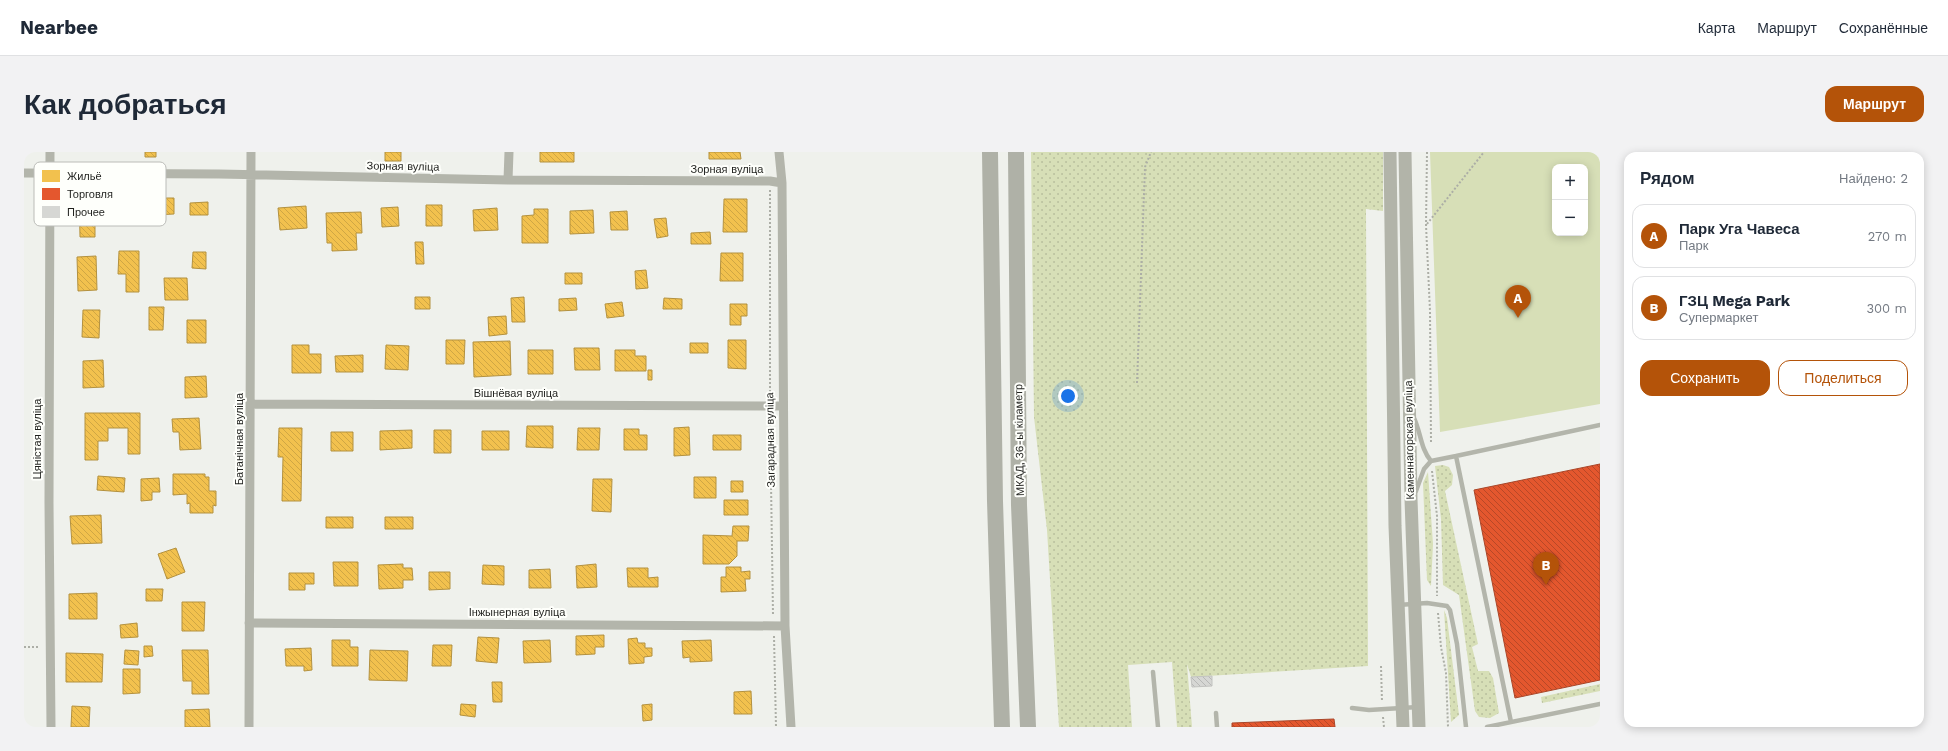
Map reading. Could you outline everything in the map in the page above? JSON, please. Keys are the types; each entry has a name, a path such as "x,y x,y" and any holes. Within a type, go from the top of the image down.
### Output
{"highway":[{"path":"990,152 995,501 1002,727"},
{"name":"МКАД, 36-ы кіламетр","path":"1016,152 1019,505 1028,727"}],"main road":[{"name":"Каменнагорская вуліца","path":"1390,152 1395,526 1403,727"},
{"name":"Каменнагорская вуліца","path":"1405,152 1408,406 1419,727"}],"street":[{"name":"Батанічная вуліца","path":"249,727 251,152"},
{"path":"508,180 509,152"},
{"name":"Загарадная вуліца","path":"779,152 782,183 782,406 785,626 791,727"},
{"name":"Зорная вуліца","path":"166,174 508,180 770,181 782,183"},
{"name":"Цяністая вуліца","path":"50,226 49,503 51,727"},
{"name":"Вішнёвая вуліца","path":"251,404 782,406"},
{"name":"Інжынерная вуліца","path":"249,623 785,626"}],"lane":[{"path":"1408,406 1417,423 1426,455 1431,460"},
{"path":"1411,516 1422,473 1431,460 1600,426"},
{"path":"1456,456 1511,722"},
{"path":"1398,605 1437,604 1447,606 1450,610 1457,644 1466,727"},
{"path":"1153,672 1158,727"},
{"path":"1487,727 1600,704"},
{"path":"1352,708 1383,710 1418,707"},
{"path":"1216,713 1217,727"}],"path":[{"path":"1137,383 1145,167 1151,152"},
{"path":"1427,152 1426,225 1430,311 1431,460 1437,516 1437,604 1441,647 1446,673 1448,727"},
{"path":"1426,225 1484,152"},
{"path":"770,181 770,518 776,727"},
{"path":"24,647 51,647"},
{"path":"1381,666 1384,727"}],"green space":[{"path":"1031,152 1383,152 1383,211 1366,209 1368,666 1191,677 1187,664 1192,727 1177,727 1172,662 1128,665 1132,727 1059,727 1047,530 1034,417"},
{"path":"1430,152 1600,152 1600,404 1440,432"},
{"path":"1443,465 1449,467 1453,475 1452,485 1445,491 1478,644 1472,647 1478,671 1489,671 1493,678 1499,713 1490,718 1479,717 1475,711 1459,595 1443,585 1441,519 1435,466"},
{"path":"1428,472 1433,544 1431,586 1427,580 1423,483"},
{"path":"1444,610 1447,618 1459,715 1451,722"},
{"path":"1600,684 1600,691 1542,703 1541,697"}],"building: Жильё":[{"path":"145,152 156,152 156,157 145,157"},
{"path":"385,152 401,152 401,161 385,161"},
{"path":"540,152 574,152 574,162 540,162"},
{"path":"709,152 740,152 741,159 709,159"},
{"path":"166,198 174,198 174,214 166,214"},
{"path":"724,199 747,199 747,232 723,232"},
{"path":"208,202 208,215 190,215 190,203"},
{"path":"426,205 442,205 442,226 426,226"},
{"path":"306,206 307,228 280,230 278,208"},
{"path":"398,207 399,226 382,227 381,208"},
{"path":"497,208 498,230 474,231 473,210"},
{"path":"534,209 548,209 548,243 522,243 522,216 534,215"},
{"path":"593,210 594,233 570,234 570,211"},
{"path":"627,211 628,230 611,230 610,212"},
{"path":"361,212 362,233 356,233 357,250 332,251 332,243 327,243 326,213"},
{"path":"666,218 668,236 657,238 654,219"},
{"path":"80,226 95,226 95,237 80,237"},
{"path":"710,232 711,244 691,244 691,233"},
{"path":"415,242 423,242 424,264 416,264"},
{"path":"119,251 139,251 139,292 126,292 126,274 118,274"},
{"path":"193,252 206,252 206,269 192,268"},
{"path":"721,253 743,253 743,281 720,281"},
{"path":"96,256 97,290 78,291 77,257"},
{"path":"646,270 648,288 636,289 635,271"},
{"path":"565,273 582,273 582,284 565,284"},
{"path":"164,278 187,278 188,300 165,300"},
{"path":"415,297 430,297 430,309 415,309"},
{"path":"524,297 525,322 512,322 511,298"},
{"path":"576,298 577,310 559,311 559,299"},
{"path":"664,298 682,299 682,309 663,309"},
{"path":"622,302 624,316 607,318 605,304"},
{"path":"730,304 747,304 747,316 741,316 741,325 730,325"},
{"path":"149,307 164,307 163,330 149,330"},
{"path":"83,310 100,310 99,338 82,337"},
{"path":"506,316 507,334 489,336 488,317"},
{"path":"187,320 206,320 206,343 187,343"},
{"path":"446,340 465,340 464,364 446,364"},
{"path":"728,340 746,340 746,369 728,368"},
{"path":"510,341 511,375 474,377 473,342"},
{"path":"690,343 708,343 708,353 690,353"},
{"path":"292,345 309,345 309,354 321,354 321,373 292,373"},
{"path":"386,345 409,346 408,370 385,369"},
{"path":"574,348 599,348 600,370 575,370"},
{"path":"528,350 553,350 553,374 528,374"},
{"path":"615,350 635,350 635,356 646,356 646,371 615,371"},
{"path":"363,355 363,372 336,372 335,356"},
{"path":"103,360 104,387 83,388 83,361"},
{"path":"648,370 652,370 652,380 648,380"},
{"path":"206,376 207,397 185,398 185,377"},
{"path":"85,413 140,413 140,454 128,454 128,428 108,428 108,441 98,441 98,460 85,460"},
{"path":"199,418 201,449 180,450 179,432 173,432 172,419"},
{"path":"527,426 553,426 553,448 526,447"},
{"path":"689,427 690,455 674,456 674,428"},
{"path":"279,428 302,428 301,501 282,501 283,457 278,457"},
{"path":"578,428 600,428 599,450 577,450"},
{"path":"624,429 639,429 639,435 647,435 647,450 624,450"},
{"path":"412,430 412,448 380,450 380,431"},
{"path":"434,430 451,430 451,453 434,453"},
{"path":"482,431 509,431 509,450 482,450"},
{"path":"331,432 353,432 353,451 331,451"},
{"path":"713,435 741,435 741,450 713,450"},
{"path":"173,474 205,474 205,477 209,477 209,491 216,491 216,506 213,505 213,513 190,513 190,503 187,504 187,494 173,495"},
{"path":"98,476 125,478 124,492 97,490"},
{"path":"694,477 716,477 716,498 694,498"},
{"path":"159,478 160,492 152,492 152,500 141,501 141,479"},
{"path":"593,479 612,479 611,512 592,511"},
{"path":"731,481 743,481 743,492 731,492"},
{"path":"724,500 748,500 748,515 724,515"},
{"path":"101,515 102,543 72,544 70,516"},
{"path":"326,517 353,517 353,528 326,528"},
{"path":"385,517 413,517 413,529 385,529"},
{"path":"733,526 749,526 748,541 737,541 737,556 729,564 703,564 703,535 732,536"},
{"path":"176,548 185,572 167,579 158,554"},
{"path":"333,562 358,562 358,586 334,586"},
{"path":"403,564 403,568 412,568 413,580 403,580 403,588 379,589 378,565"},
{"path":"596,564 597,587 577,588 576,566"},
{"path":"483,565 504,566 504,585 482,584"},
{"path":"726,567 741,567 741,572 750,571 750,579 745,579 746,591 721,592 721,577 726,577"},
{"path":"627,568 648,568 648,578 658,577 658,587 628,587"},
{"path":"550,569 551,588 529,588 529,570"},
{"path":"429,572 450,572 450,589 429,590"},
{"path":"289,573 314,573 314,584 305,584 305,590 289,590"},
{"path":"146,589 163,589 162,601 146,601"},
{"path":"97,593 97,619 69,619 69,594"},
{"path":"182,602 205,602 204,631 182,631"},
{"path":"137,623 138,637 121,638 120,625"},
{"path":"604,635 604,647 595,647 595,654 576,655 576,636"},
{"path":"478,637 499,638 497,663 476,661"},
{"path":"637,638 638,643 645,643 645,648 652,648 652,656 644,657 644,663 629,664 628,639"},
{"path":"332,640 350,640 350,647 358,647 358,666 332,666"},
{"path":"550,640 551,662 524,663 523,641"},
{"path":"711,640 712,661 690,662 690,657 683,658 682,641"},
{"path":"433,645 452,645 451,666 432,666"},
{"path":"144,646 152,646 153,656 144,657"},
{"path":"311,648 312,670 304,671 304,666 286,666 285,649"},
{"path":"125,650 139,651 138,665 124,664"},
{"path":"182,650 208,650 209,694 192,694 192,681 183,681"},
{"path":"370,650 408,651 407,681 369,680"},
{"path":"66,653 103,654 102,682 66,682"},
{"path":"123,669 140,669 140,693 123,694"},
{"path":"492,682 502,682 502,702 493,702"},
{"path":"751,691 752,714 734,714 734,692"},
{"path":"461,704 476,705 475,717 460,715"},
{"path":"652,704 652,720 643,721 642,705"},
{"path":"72,706 90,707 89,727 71,727"},
{"path":"209,709 210,727 185,727 185,710"}],"building: Торговля":[{"path":"1600,464 1600,680 1515,698 1474,490"},
{"path":"1334,719 1335,727 1232,727 1232,723"}],"building: Прочее":[{"path":"1212,676 1212,686 1192,687 1191,677"}],"place":[{"name":"Парк Уга Чавеса","path":"1518,318"},
{"name":"ГЗЦ Mega Park","path":"1546,585"}]}
